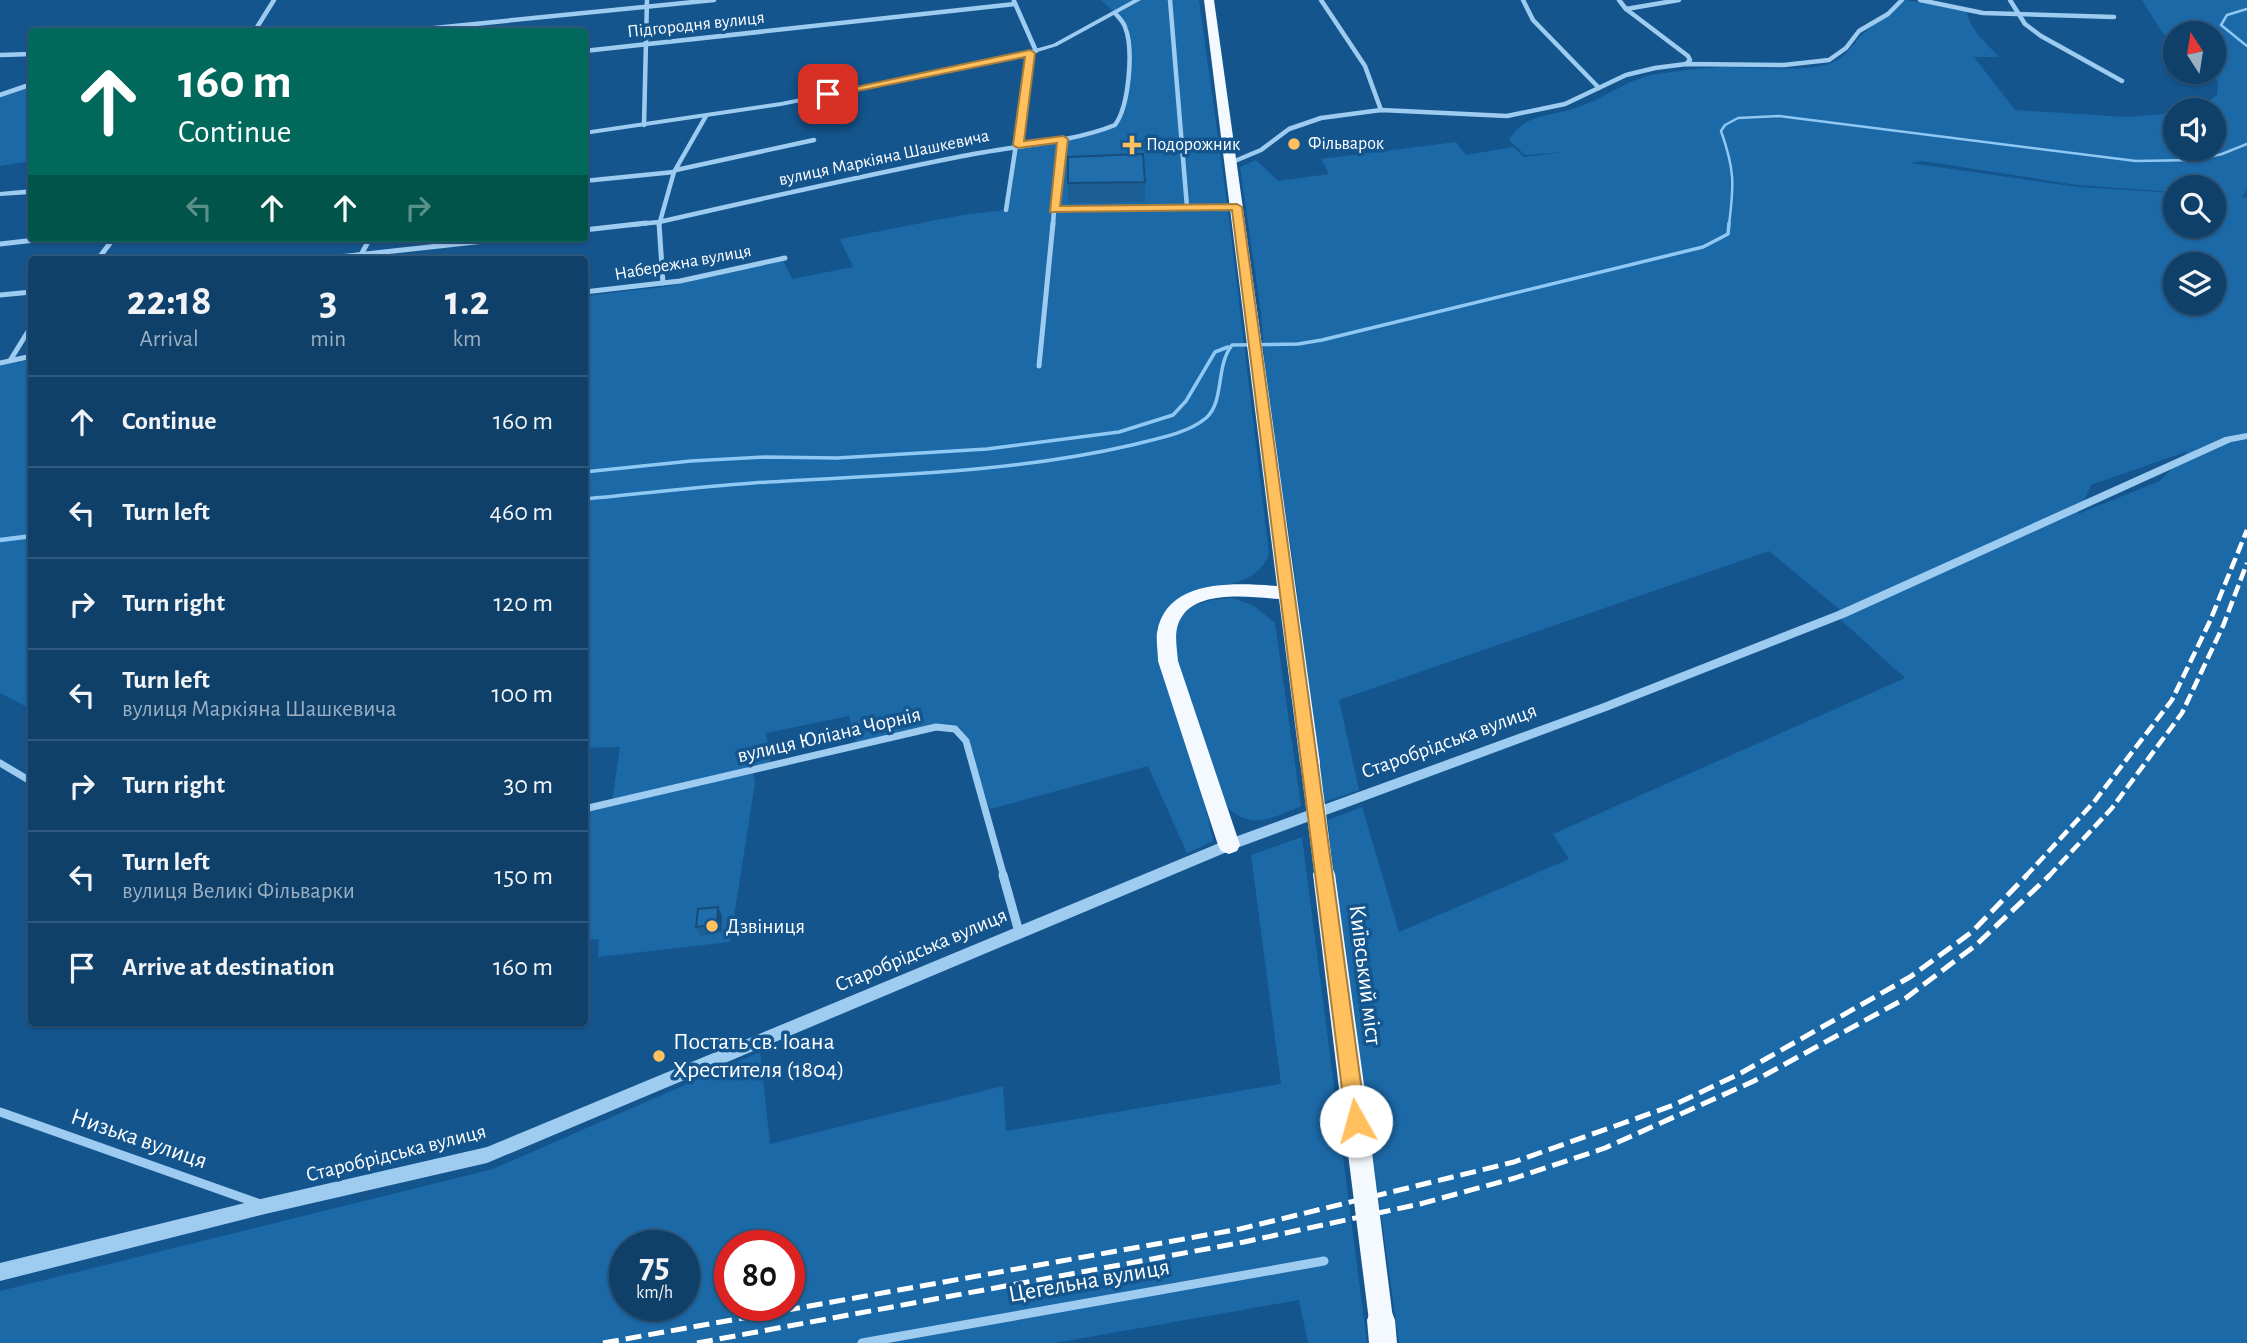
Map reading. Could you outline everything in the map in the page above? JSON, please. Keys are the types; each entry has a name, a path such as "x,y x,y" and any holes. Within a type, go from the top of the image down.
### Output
{"highway":[{"path":"1209,0 1288,593 1232,590 1206,594 1189,601 1177,611 1170,618 1164,634 1168,661 1229,845"},
{"name":"Київський міст","path":"1288,593 1382,1332"}],"street":[{"path":"256,28 274,0"},
{"path":"644,125 647,0"},
{"path":"434,28 714,0"},
{"path":"1170,0 1186,207"},
{"path":"1321,0 1365,66 1381,110"},
{"path":"1523,0 1532,20 1599,88"},
{"path":"1619,0 1626,9 1688,56 1690,60 1686,64"},
{"path":"1626,9 1679,0"},
{"path":"1230,163 1261,150 1282,133 1306,122 1381,110 1507,116 1565,104 1633,73 1686,64 1784,65 1829,60 1846,48 1859,31 1888,14 1902,0"},
{"path":"1920,0 1983,13 2114,17"},
{"path":"2010,0 2025,24 2041,36 2122,81"},
{"path":"588,132 706,116 1033,52 1065,40 1135,1"},
{"path":"1006,210 1033,52 1014,2"},
{"name":"Підгородня вулиця","path":"588,51 1014,2"},
{"name":"вулиця Маркіяна Шашкевича","path":"588,230 659,222 861,176 1018,145 1103,132 1120,118 1125,90 1126,35 1124,25 1115,13"},
{"path":"0,55 28,54"},
{"path":"0,95 28,85"},
{"path":"663,283 659,222 675,171 706,116"},
{"path":"1039,366 1063,139"},
{"path":"588,181 675,171 814,140"},
{"path":"0,194 28,191"},
{"path":"1054,209 1238,207"},
{"path":"0,244 28,241"},
{"path":"100,256 111,242"},
{"path":"360,254 368,242"},
{"path":"344,256 473,242"},
{"name":"Набережна вулиця","path":"588,292 663,283 785,258"},
{"path":"0,295 28,292"},
{"path":"11,359 28,331"},
{"path":"0,363 28,357"},
{"name":"Старобрідська вулиця","path":"0,1272 265,1206 487,1155 1229,845 1605,707 1842,614 2229,439 2247,436"},
{"name":"вулиця Юліана Чорнія","path":"588,808 936,727 955,729 966,741 1019,932"},
{"path":"0,763 28,780"},
{"name":"Низька вулиця","path":"0,1112 265,1206"},
{"name":"Цегельна вулиця","path":"862,1343 1324,1261"}],"shaded area":[{"path":"1101,0 1199,0 1228,210 1269,554 1260,569 1248,578 1204,589 1175,602 1162,618 1157,641 1162,669 1196,774 1213,841 1187,853 1148,766 990,809 966,742 955,730 936,727 857,746 849,716 766,733 771,767 753,772 755,783 730,942 598,957 599,939 588,940 588,809 612,802 620,747 588,748 588,296 663,287 783,260 792,279 853,267 840,239 962,215 1005,210 1018,145 1103,132 1120,118 1126,70 1126,32 1119,17"},
{"path":"1906,0 1967,12 1975,31 1999,57 1974,57 2015,110 2127,117 2163,114 2163,161 2226,161 2226,98 2213,98 2217,95 2218,84 2226,84 2226,21 2163,21 2163,33 2142,0 2247,0 2247,189 2242,197 2247,198 2247,1343 1399,1343 1333,873 1328,820 1362,807 1399,932 1569,859 1553,834 1905,678 1841,620 1839,609 1769,551 1339,700 1359,790 1324,802 1292,553 1267,394 1261,314 1240,167 1256,160 1278,181 1329,174 1321,159 1456,142 1466,155 1514,147 1524,157 1564,152 1525,155 1509,140 1529,121 1584,105 1625,85 1657,74 1713,67 1794,69 1823,66 1843,56 1869,28","holes":["2188,451 2160,481 2078,514 2091,485"]},
{"path":"28,87 28,162 0,166 0,98"},
{"path":"28,360 28,707 0,693 0,366"},
{"path":"1233,598 1254,606 1275,623 1301,806 1267,819 1247,819 1238,815 1219,797 1189,709 1177,658 1175,638 1181,617 1201,603"},
{"path":"1302,837 1367,1343 1308,1343 1299,1300 1055,1343 0,1343 0,1291 493,1169 760,1052 770,1144 1003,1086 1006,1131 1281,1084 1251,855"}],"building":[{"path":"1143,154 1145,182 1068,183 1068,157"},
{"path":"718,907 717,924 696,927 698,909"}],"waterway":[{"path":"2247,9 2227,15 2221,25 2247,46"},
{"path":"1729,225 1732,178 1721,131 1725,125 1738,118 1779,116 2136,161 2195,160 2222,154 2247,144"},
{"path":"588,499 732,485 991,468 1085,455 1161,438 1198,424 1212,411 1216,403 1223,363 1232,345 1298,344 1322,340 1703,247 1728,234 1729,223"},
{"path":"588,472 691,461 765,457 837,458 987,449 1119,432 1173,415 1186,401 1215,352 1228,347"},
{"path":"0,540 28,536"}],"railway":[{"path":"2025,877 2094,802 2172,700 2210,621 2247,530"},
{"path":"2049,876 2112,808 2182,713 2223,626 2247,563"},
{"path":"603,1343 1240,1229 1514,1162 1674,1105 1741,1073 1910,977 1972,932 2027,875"},
{"path":"697,1343 1244,1242 1420,1204 1515,1178 1605,1148 1754,1081 1906,998 1976,945 2049,876"}],"place":[{"name":"Фільварок","path":"1294,144"},
{"name":"Подорожник","path":"1132,145"},
{"name":"Дзвіниця","path":"712,926"},
{"name":"Постать св. Іоана Хрестителя (1804)","path":"659,1056"}],"route":[{"path":"828,94 1030,53 1018,145 1063,139 1054,209 1237,207 1356,1121"}]}
